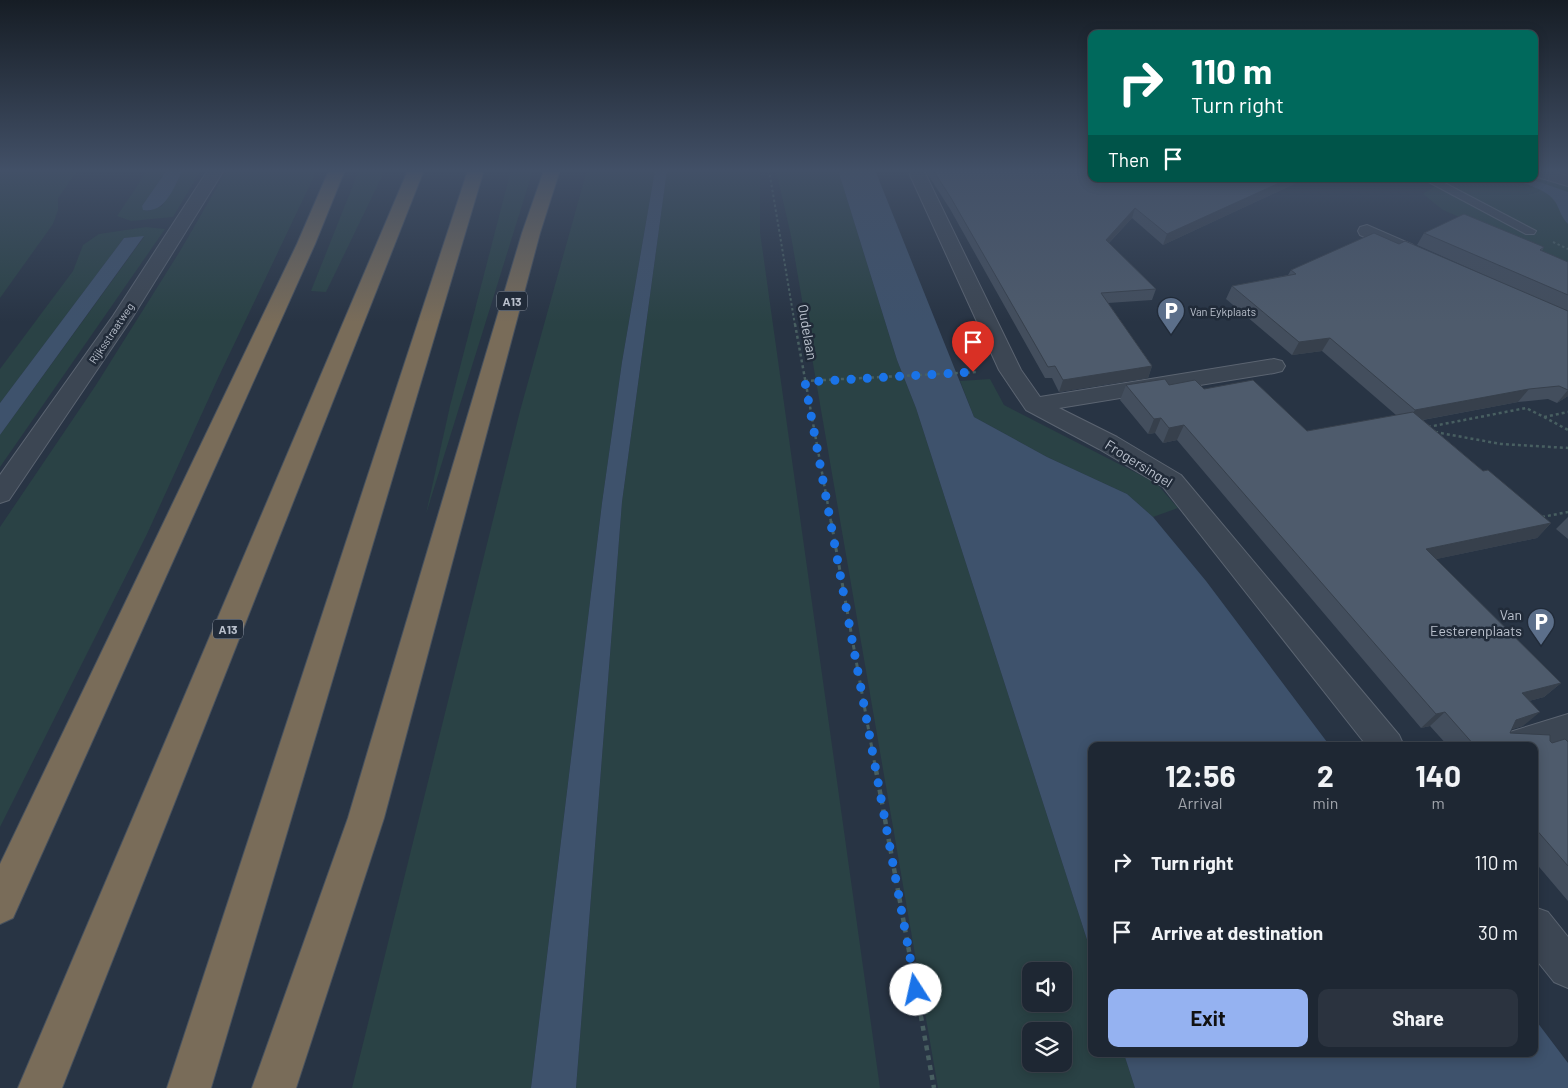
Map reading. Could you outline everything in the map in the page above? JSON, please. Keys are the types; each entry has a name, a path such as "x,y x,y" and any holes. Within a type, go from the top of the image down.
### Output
{"highway":[{"path":"0,906 315,221"},
{"name":"A13","path":"40,1088 395,221"},
{"path":"189,1088 460,221"},
{"name":"A13","path":"274,1088 366,818 535,221"}],"street":[{"name":"Rijksstraatweg","path":"0,494 122,318 184,221"},
{"name":"Frogersingel","path":"939,221 1010,370 1034,406 1108,443 1172,481 1384,742"},
{"path":"1367,231 1421,255"},
{"path":"1034,406 1274,366"},
{"path":"1525,742 1568,729"},
{"path":"1538,931 1568,968"}],"lane":[{"path":"1509,221 1530,232"}],"path":[{"name":"Oudelaan","path":"778,221 805,382 934,1088"},
{"path":"805,382 973,372"},
{"path":"1568,430 1526,408 1420,428 1470,441 1504,446 1568,448"},
{"path":"1544,417 1568,412"},
{"path":"1536,519 1568,512"}],"green space":[{"path":"0,221 54,221 53,224 0,298"},
{"path":"198,221 293,221 147,534 0,827 0,527 96,385"},
{"path":"339,221 360,221 326,292 311,291"},
{"path":"498,221 517,221 426,514 450,406"},
{"path":"573,221 646,221 622,362 602,503 531,1088 352,1088 520,411"},
{"path":"660,221 760,221 760,232 880,1088 576,1088 622,502"},
{"path":"788,221 854,221 897,360 916,408 1088,943 1088,1057 1125,1057 1135,1088 938,1088"},
{"path":"1468,221 1568,221 1568,263"},
{"path":"146,227 165,229 0,467 0,435 144,237 124,238 0,403 0,369 73,271 83,245 99,234"},
{"path":"990,379 1004,405 1156,483 1178,508 1153,517 1127,494 1047,457 974,417 960,381"}],"water":[{"path":"646,221 660,221 622,502 576,1088 531,1088 602,503 622,362"},
{"path":"854,221 895,221 974,417 1047,457 1127,494 1153,517 1206,581 1327,742 1088,742 1088,943 916,408 897,360"},
{"path":"144,236 0,435 0,403 124,238"},
{"path":"1538,1023 1568,1063 1568,1088 1135,1088 1125,1057 1538,1057"}],"building":[{"path":"964,221 1123,221 1106,240 1156,289 1101,293 1152,366 1063,380 1055,366 1048,367"},
{"path":"1151,221 1196,221 1167,234"},
{"path":"1450,221 1480,221 1544,247 1540,250 1568,262 1568,295 1424,233"},
{"path":"1374,233 1399,244 1405,241 1568,311 1568,390 1559,386 1529,389 1415,410 1330,338 1299,342 1232,286 1296,274 1291,270"},
{"path":"1165,379 1169,385 1195,380 1204,389 1253,380 1307,431 1413,412 1483,471 1488,470 1551,523 1426,549 1561,683 1522,693 1540,712 1516,720 1510,733 1550,735 1552,743 1565,739 1568,742 1568,866 1538,832 1538,742 1471,742 1445,712 1436,714 1184,425 1169,428 1161,418 1154,419 1126,385"}],"place":[{"name":"Van Eykplaats","path":"1171,335"},
{"name":"Van Eesterenplaats","path":"1541,646"}],"route":[{"path":"916,990 805,382 973,372"}]}
